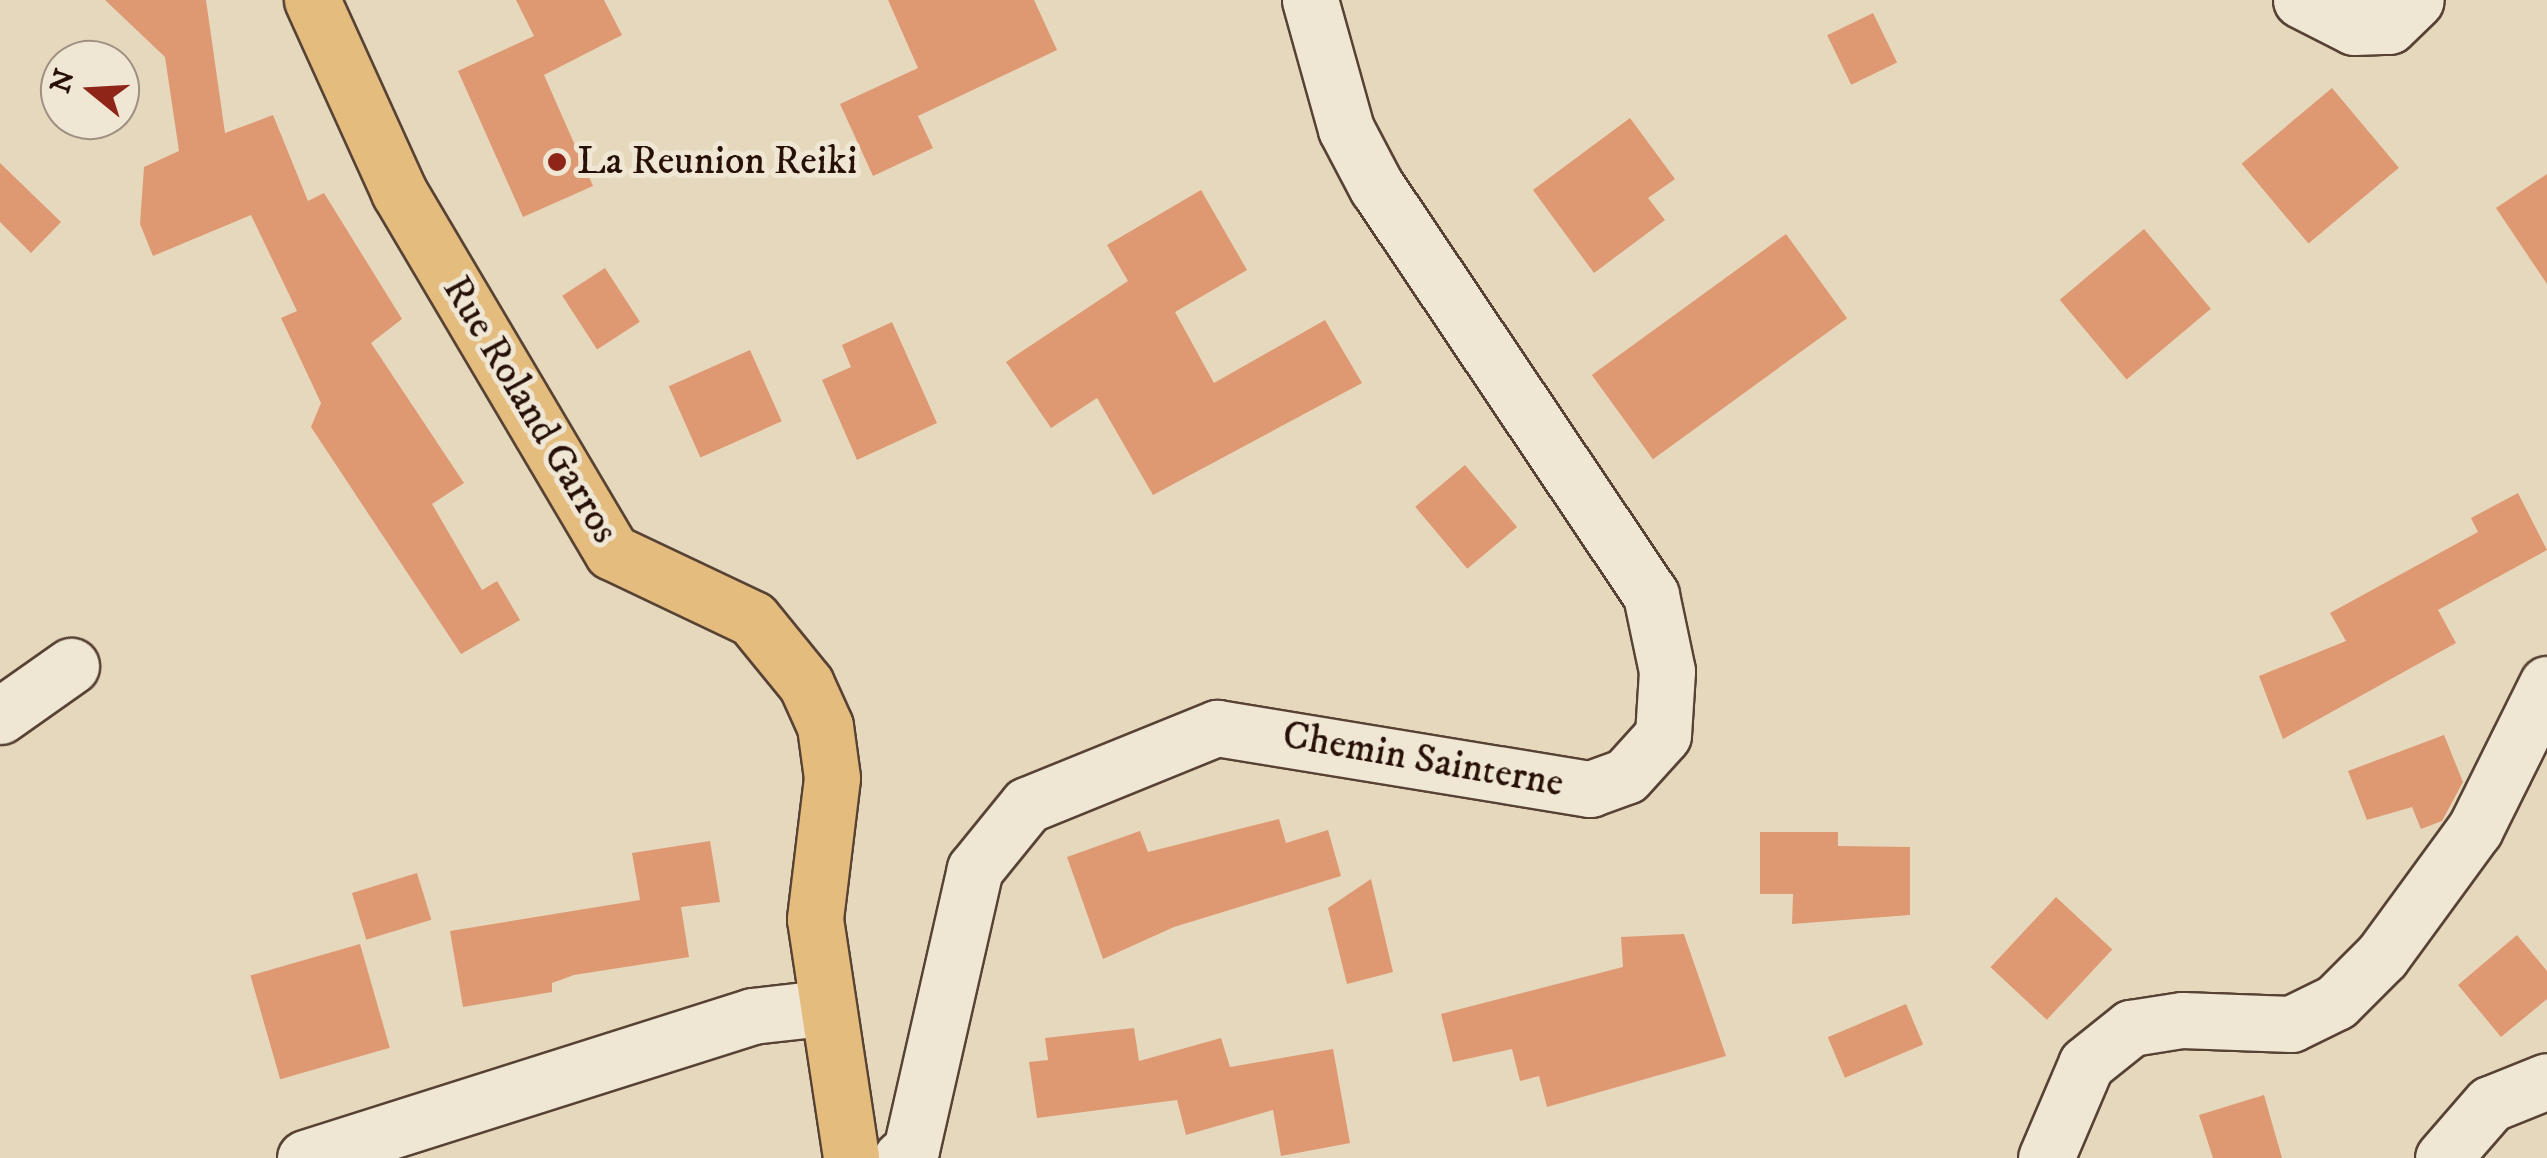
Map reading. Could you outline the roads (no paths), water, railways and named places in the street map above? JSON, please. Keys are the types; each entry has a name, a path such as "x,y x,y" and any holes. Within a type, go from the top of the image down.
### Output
{"main road":[{"name":"Rue Roland Garros","path":"312,0 398,192 612,552 753,619 806,684 825,726 832,778 814,919 822,1008 851,1158"}],"street":[{"name":"Chemin Sainterne","path":"901,1158 911,1150 975,869 1027,805 1217,728 1590,789 1626,776 1663,735 1667,672 1650,596 1376,188 1346,129 1310,0"},
{"path":"2300,0 2354,27 2389,26 2416,0"},
{"path":"0,716 70,666"},
{"path":"2046,1158 2059,1109 2086,1064 2131,1028 2182,1020 2291,1024 2336,1002 2382,956 2475,829 2547,684"},
{"path":"305,1158 752,1016 822,1008"},
{"path":"2442,1158 2490,1104 2547,1081"}],"place":[{"name":"La Reunion Reiki","path":"557,162"}]}
